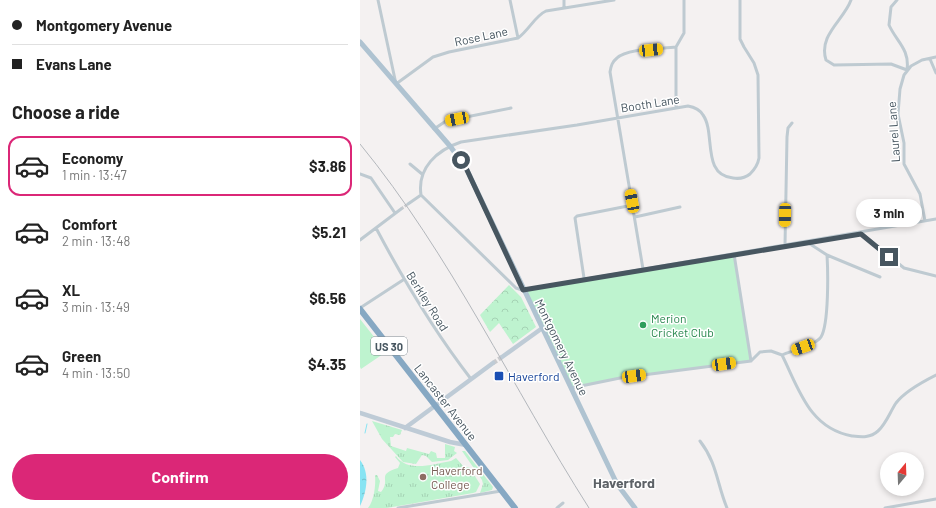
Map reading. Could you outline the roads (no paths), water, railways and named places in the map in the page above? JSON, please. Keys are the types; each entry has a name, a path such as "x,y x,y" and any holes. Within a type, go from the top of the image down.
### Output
{"highway":[{"name":"Lancaster Avenue","path":"360,308 515,508"}],"main road":[{"name":"Montgomery Avenue","path":"360,42 450,146 466,168 617,484 635,508"}],"street":[{"path":"380,0 396,84"},
{"path":"510,0 518,38"},
{"path":"564,0 564,8"},
{"name":"Rose Lane","path":"396,84 434,57 449,52 518,38 527,32 542,13 614,0"},
{"path":"676,107 676,47 684,33 684,0"},
{"name":"Booth Lane","path":"422,174 429,162 450,146 466,141 576,125 676,107 693,107 704,115 708,124 711,157 720,173 730,178 740,178 754,171 759,158 759,86 754,64 740,39 740,0"},
{"path":"851,0 829,34 825,51 826,60 834,65 892,64 907,70"},
{"path":"897,0 891,7 889,25 898,38 908,59 907,70"},
{"path":"643,269 610,72 612,63 618,57 627,52 676,47"},
{"path":"907,70 918,62 936,57"},
{"path":"930,59 936,74"},
{"name":"Laurel Lane","path":"907,70 901,83 898,109 904,143 904,164 905,170 920,194 925,221"},
{"path":"434,129 446,121 511,108"},
{"path":"785,245 787,137 792,123"},
{"path":"410,164 422,174 420,181 421,195 516,288 523,290 584,278 861,234 936,219"},
{"path":"360,174 371,178 395,213"},
{"path":"408,204 421,195"},
{"path":"584,278 575,218 577,216 633,205"},
{"path":"635,217 680,207"},
{"path":"360,240 401,209"},
{"name":"Berkley Road","path":"376,228 403,280 428,320 471,379"},
{"path":"861,234 904,268 936,276"},
{"path":"807,242 827,255 880,277"},
{"path":"734,254 751,361"},
{"path":"572,388 620,378 751,361 760,352 771,351 782,355 813,343 821,338 825,324 828,272 827,255"},
{"path":"360,308 403,280"},
{"path":"502,356 542,329"},
{"path":"782,355 809,408 816,418 835,431 857,436 867,437 880,430 902,397 936,375"},
{"path":"405,428 493,363"},
{"path":"360,413 450,442 466,445"},
{"path":"700,441 707,450 717,472 727,508"},
{"path":"398,508 501,490"},
{"path":"885,508 936,499"},
{"path":"557,508 563,503"}],"water":[{"path":"360,460 365,471 366,488 360,506"}],"waterway":[{"path":"365,433 367,424"}],"tunnel":[{"path":"401,209 408,204"},
{"path":"493,363 502,357"}],"railway":[{"path":"360,144 393,187 452,276 589,508"}],"place":[{"name":"Merion Cricket Club","path":"643,325"},
{"name":"Haverford","path":"499,376"},
{"name":"Haverford College","path":"423,477"}],"district":[{"name":"Haverford","path":"624,482"}]}
